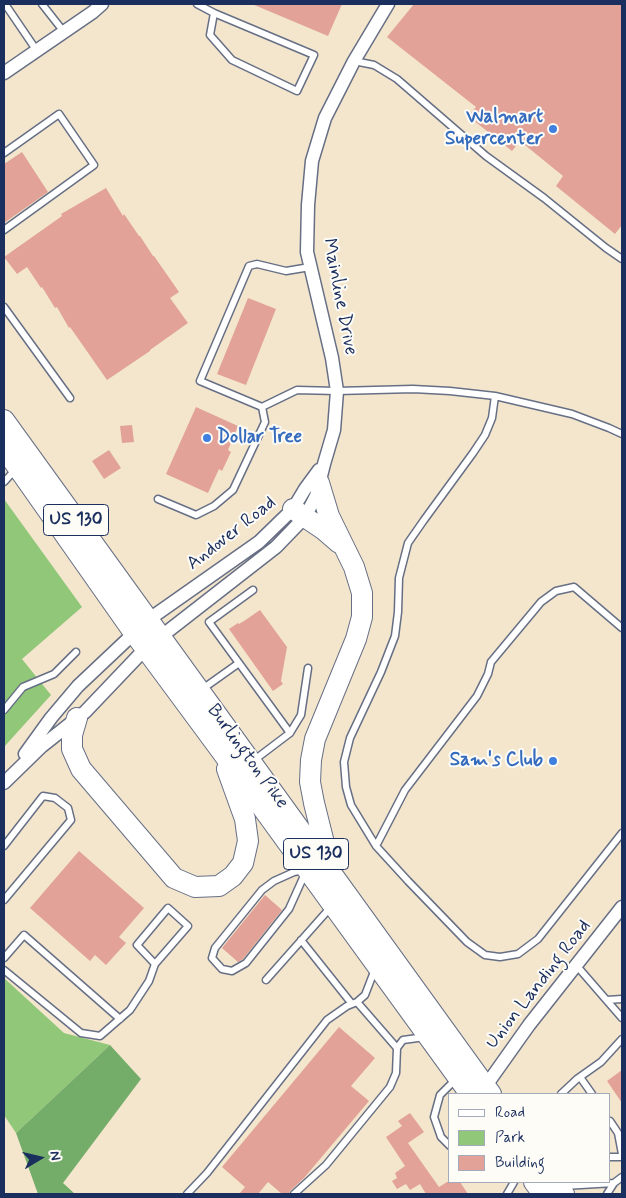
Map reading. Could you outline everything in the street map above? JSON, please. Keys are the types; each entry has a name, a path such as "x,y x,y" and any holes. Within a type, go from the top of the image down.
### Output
{"highway":[{"name":"Burlington Pike","path":"4,420 147,635 219,748 458,1077 482,1092"},
{"name":"Burlington Pike","path":"4,448 10,474 147,635 199,691 332,876 482,1092"},
{"path":"319,483 329,516 354,567 362,593 362,617 356,639 315,739 311,760 310,782 332,876"},
{"path":"299,513 324,530 346,549"},
{"path":"77,718 72,735 72,749 81,769 174,878 195,887 219,886 234,876 243,863 248,841 245,819 219,748"},
{"path":"537,1183 555,1189"}],"street":[{"path":"4,73 102,4"},
{"name":"Mainline Drive","path":"324,464 334,430 337,391 332,358 307,252 308,205 312,161 325,118 354,61 388,4"},
{"name":"Andover Road","path":"6,781 42,746 84,712 147,635 259,542 299,513 316,496 324,464"},
{"name":"Andover Road","path":"6,781 51,718 78,686 147,635 276,547 299,513 305,489 324,464"},
{"name":"Union Landing Road","path":"482,1092 529,1025 622,907"}],"lane":[{"path":"4,4 37,51"},
{"path":"42,4 64,32"},
{"path":"197,4 314,55 297,91 232,60 210,35 214,13"},
{"path":"354,61 374,65 396,79 486,156 544,198 622,259"},
{"path":"4,153 59,114 94,165 4,230"},
{"path":"310,267 286,271 257,264 249,266 200,381 262,407 298,390 413,389 495,396 572,414 622,434"},
{"path":"4,307 70,398"},
{"path":"495,396 492,418 485,435 408,543 399,578 398,612 394,636 381,672 348,746 344,762 346,787 351,805 376,846 467,942 485,955 500,957 518,954 538,938 622,833"},
{"path":"158,499 196,515 214,506 233,490 265,422 262,407"},
{"path":"376,846 405,790 477,696 488,674 491,662 542,602 556,591 574,587 622,628"},
{"path":"252,590 209,622 290,733"},
{"path":"4,710 23,687 54,674 76,652"},
{"path":"199,691 239,663"},
{"path":"251,763 290,733 301,715 308,668"},
{"path":"4,846 43,796 55,798 68,808 71,820 4,900"},
{"path":"307,869 289,909 246,963 232,971 222,969 212,958 215,948 262,890 274,881 294,872 307,869"},
{"path":"266,980 333,905"},
{"path":"4,970 82,1033 100,1036 130,1010 149,981 155,964 188,926 168,908 137,945 155,964"},
{"path":"4,958 24,935 120,1018"},
{"path":"301,940 354,1003 397,1048"},
{"path":"187,1194 207,1173 327,1020 365,995 377,965"},
{"path":"576,965 622,1018"},
{"path":"607,1000 622,999"},
{"path":"294,1194 326,1164 390,1087 396,1073 397,1048 403,1040 429,1037"},
{"path":"562,1093 601,1062 622,1039"},
{"path":"448,1144 441,1137 434,1117 440,1095 458,1077"},
{"path":"580,1077 591,1093"},
{"path":"611,1123 618,1134 622,1156"},
{"path":"607,1194 614,1183 622,1177"},
{"path":"507,1194 513,1183"},
{"path":"555,1189 614,1183"}],"green space":[{"path":"4,499 82,607 22,659 51,695 4,747"},
{"path":"4,978 64,1033 110,1045 16,1133 4,1115"},
{"path":"110,1045 141,1079 63,1183 75,1194 38,1194 16,1133"}],"building":[{"path":"252,4 342,4 328,36"},
{"name":"Walmart Supercenter","path":"414,4 622,4 622,225 615,234 556,186 563,176 520,141 512,151 468,116 476,107 387,37"},
{"path":"22,152 48,192 4,223 4,164"},
{"path":"106,188 123,216 124,214 179,292 170,298 188,323 107,380 27,267 17,274 4,257 62,216 61,214"},
{"path":"248,298 276,309 246,385 217,374"},
{"name":"Dollar Tree","path":"196,407 238,426 228,450 231,452 222,471 219,469 208,493 166,474"},
{"path":"132,425 134,442 122,443 120,426"},
{"path":"109,450 121,468 104,479 92,461"},
{"path":"260,610 287,647 281,681 283,684 273,691 229,629"},
{"path":"79,851 144,908 119,937 126,943 106,965 95,955 90,961 30,908"},
{"path":"265,895 282,910 243,959 238,962 222,948"},
{"path":"339,1027 375,1058 351,1086 369,1101 289,1194 282,1194 268,1182 258,1194 239,1194 245,1187 222,1167"},
{"path":"622,1070 622,1103 607,1081"},
{"path":"410,1113 424,1132 408,1143 439,1187 447,1182 461,1183 468,1194 426,1194 420,1184 410,1190 406,1184 397,1189 392,1181 397,1178 395,1173 405,1166 386,1137 402,1126 398,1121"}],"place":[{"name":"Walmart Supercenter","path":"553,129"},
{"name":"Dollar Tree","path":"207,438"},
{"name":"Sam's Club","path":"553,761"}]}
